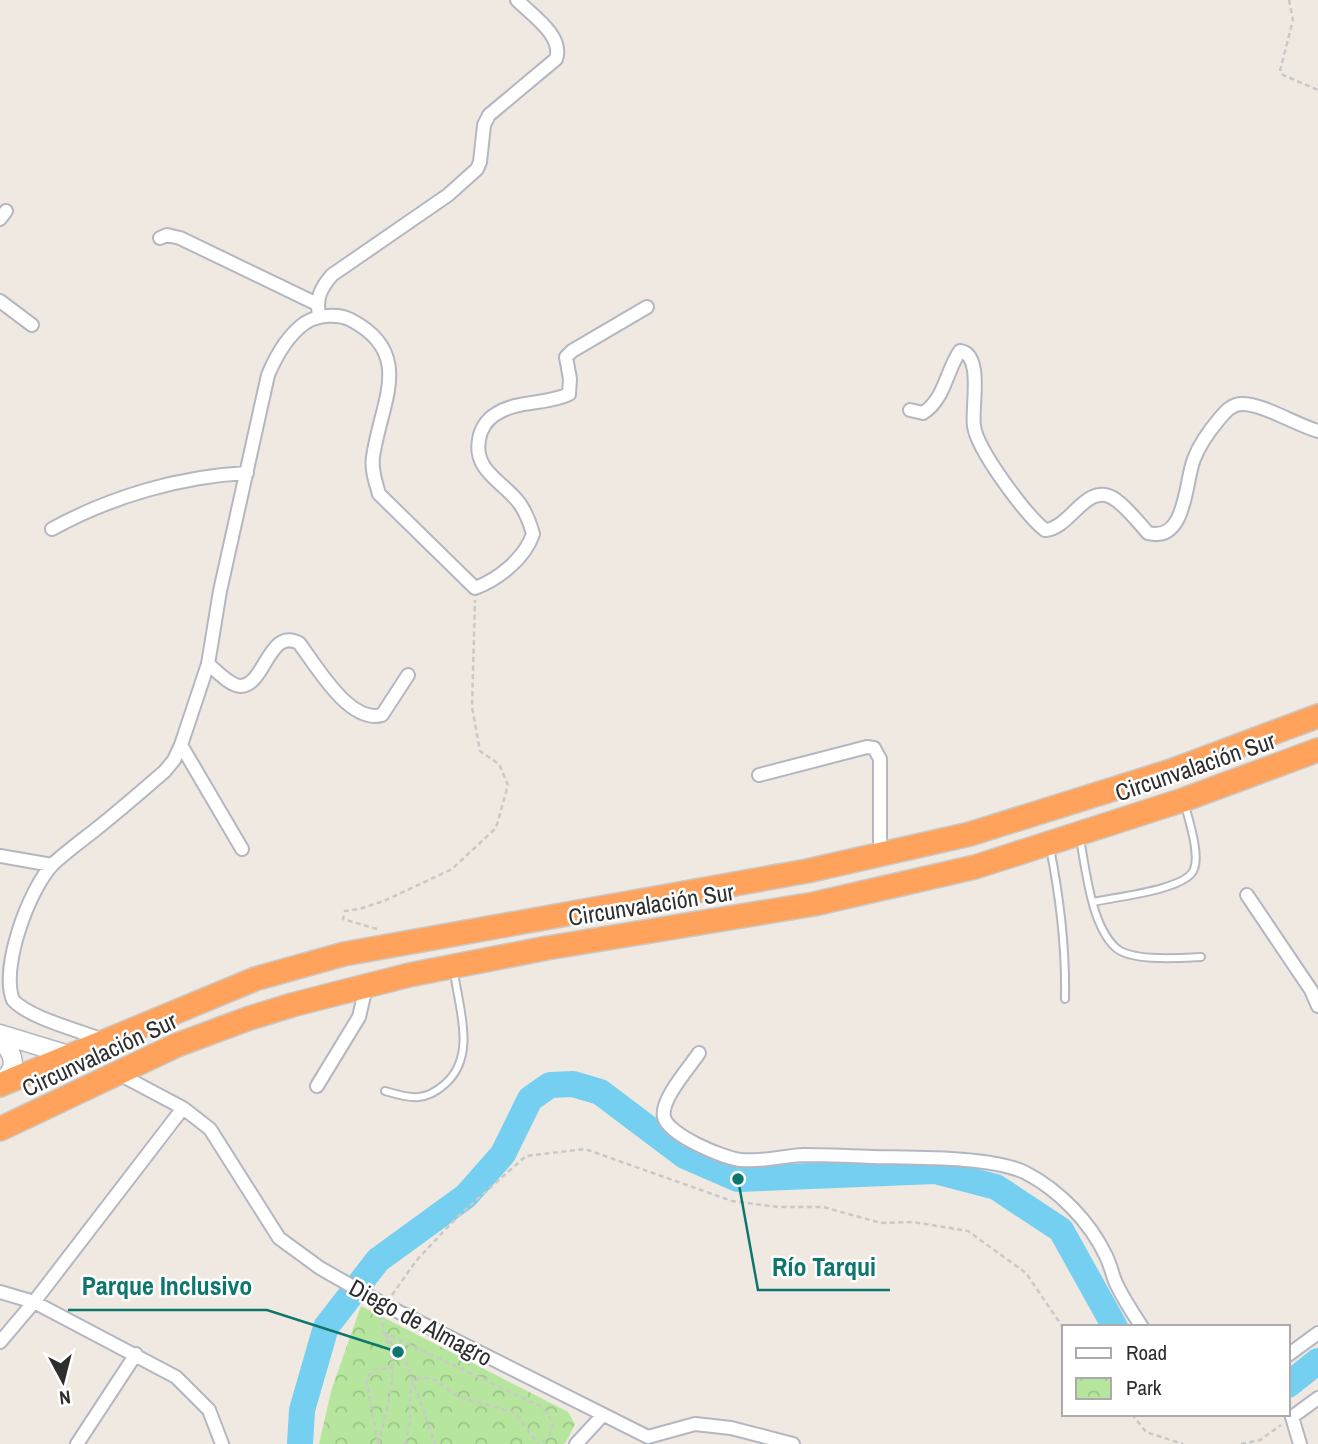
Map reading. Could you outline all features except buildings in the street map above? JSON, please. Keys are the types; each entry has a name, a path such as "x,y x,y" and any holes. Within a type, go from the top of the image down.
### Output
{"highway":[{"name":"Circunvalación Sur","path":"0,1084 255,979 344,954 807,871 970,834 1171,771 1318,716"},
{"name":"Circunvalación Sur","path":"0,1129 177,1045 247,1019 454,967 547,948 814,904 975,867 1183,800 1318,750"}],"street":[{"path":"107,1042 31,1013 12,999 4,984 3,964 12,934 29,898 52,865 165,771 181,745 208,664 220,591 268,375 277,353 318,310 321,288 332,275 448,195 477,169 484,125 489,115 556,59 559,51 555,39 517,0"},
{"path":"160,238 167,235 180,238 318,310 347,317 371,331 384,349 391,377 373,458 374,478 379,494 475,588 501,574 528,547 533,534 521,505 480,463 477,450 480,430 495,414 528,404 555,400 569,394 570,379 565,357 647,307"},
{"path":"0,301 32,326"},
{"path":"910,410 923,413 930,408 941,393 955,358 960,351 966,351 974,373 974,426 979,439 996,470 1045,530 1056,528 1090,498 1103,494 1114,498 1148,533 1164,532 1173,525 1179,515 1185,500 1192,462 1203,439 1226,410 1234,405 1249,405 1318,431"},
{"path":"52,529 79,514 146,491 217,474 247,473"},
{"path":"208,664 233,684 246,685 253,680 275,648 287,640 294,640 342,700 373,717 382,715 408,675"},
{"path":"181,745 242,849"},
{"path":"759,775 867,747 874,748 880,759 880,854"},
{"path":"0,856 52,865"},
{"path":"1247,895 1311,990 1318,1006"},
{"path":"317,1086 359,1017 366,987"},
{"path":"0,1034 72,1056"},
{"path":"0,1039 10,1052 12,1061 9,1076 0,1084"},
{"path":"698,1053 665,1103 663,1115 667,1125 684,1137 738,1160 803,1156 906,1157 1003,1165 1024,1172 1044,1184 1092,1230 1107,1257 1116,1283 1141,1325"},
{"name":"Diego de Almagro","path":"116,1073 183,1108 210,1129 279,1238 320,1268 385,1305 650,1441 695,1424 731,1428 793,1444"},
{"path":"0,1342 34,1302 183,1108"},
{"path":"0,1292 34,1302 176,1377 209,1410 222,1444"},
{"path":"1290,1353 1318,1333"},
{"path":"77,1444 135,1354"},
{"path":"1300,1444 1292,1417 1318,1398"},
{"path":"576,1444 602,1416"}],"lane":[{"path":"1093,902 1169,886 1189,877 1195,869 1195,851 1183,800"},
{"path":"1079,833 1097,920 1116,949 1145,958 1201,957"},
{"path":"1049,843 1060,902 1066,965 1065,999"},
{"path":"385,1091 411,1098 422,1097 441,1087 456,1074 462,1058 464,1029 454,967"}],"path":[{"path":"1289,0 1293,20 1280,71 1283,75 1318,90"},
{"path":"384,930 348,922 343,919 345,911 384,901 452,869 496,828 508,785 499,764 480,751 472,707 475,588"},
{"path":"378,1444 388,1402 391,1368 391,1355 380,1316 385,1305 416,1261 457,1217 526,1156 585,1149 732,1201 778,1207 823,1207 881,1223 912,1222 968,1231 1026,1273 1062,1326"},
{"path":"383,1332 407,1364 435,1444"},
{"path":"383,1332 540,1406 553,1424 550,1434 540,1444 514,1413 457,1396 435,1380 424,1377 413,1380"},
{"path":"378,1444 366,1378 373,1370 391,1368"},
{"path":"405,1444 410,1422 410,1392 413,1380"},
{"path":"1134,1416 1146,1432 1182,1444"},
{"path":"1241,1444 1259,1440 1292,1417"}],"green space":[{"path":"361,1306 568,1412 575,1424 566,1442 319,1444 332,1388"}],"waterway":[{"path":"300,1444 302,1410 326,1327 378,1260 466,1196 503,1154 530,1099 550,1085 573,1084 600,1092 685,1156 738,1179 935,1171 996,1187 1061,1230 1114,1325"},
{"path":"1290,1383 1318,1361"}],"place":[{"name":"Río Tarqui","path":"738,1179"},
{"name":"Parque Inclusivo","path":"398,1352"}]}
